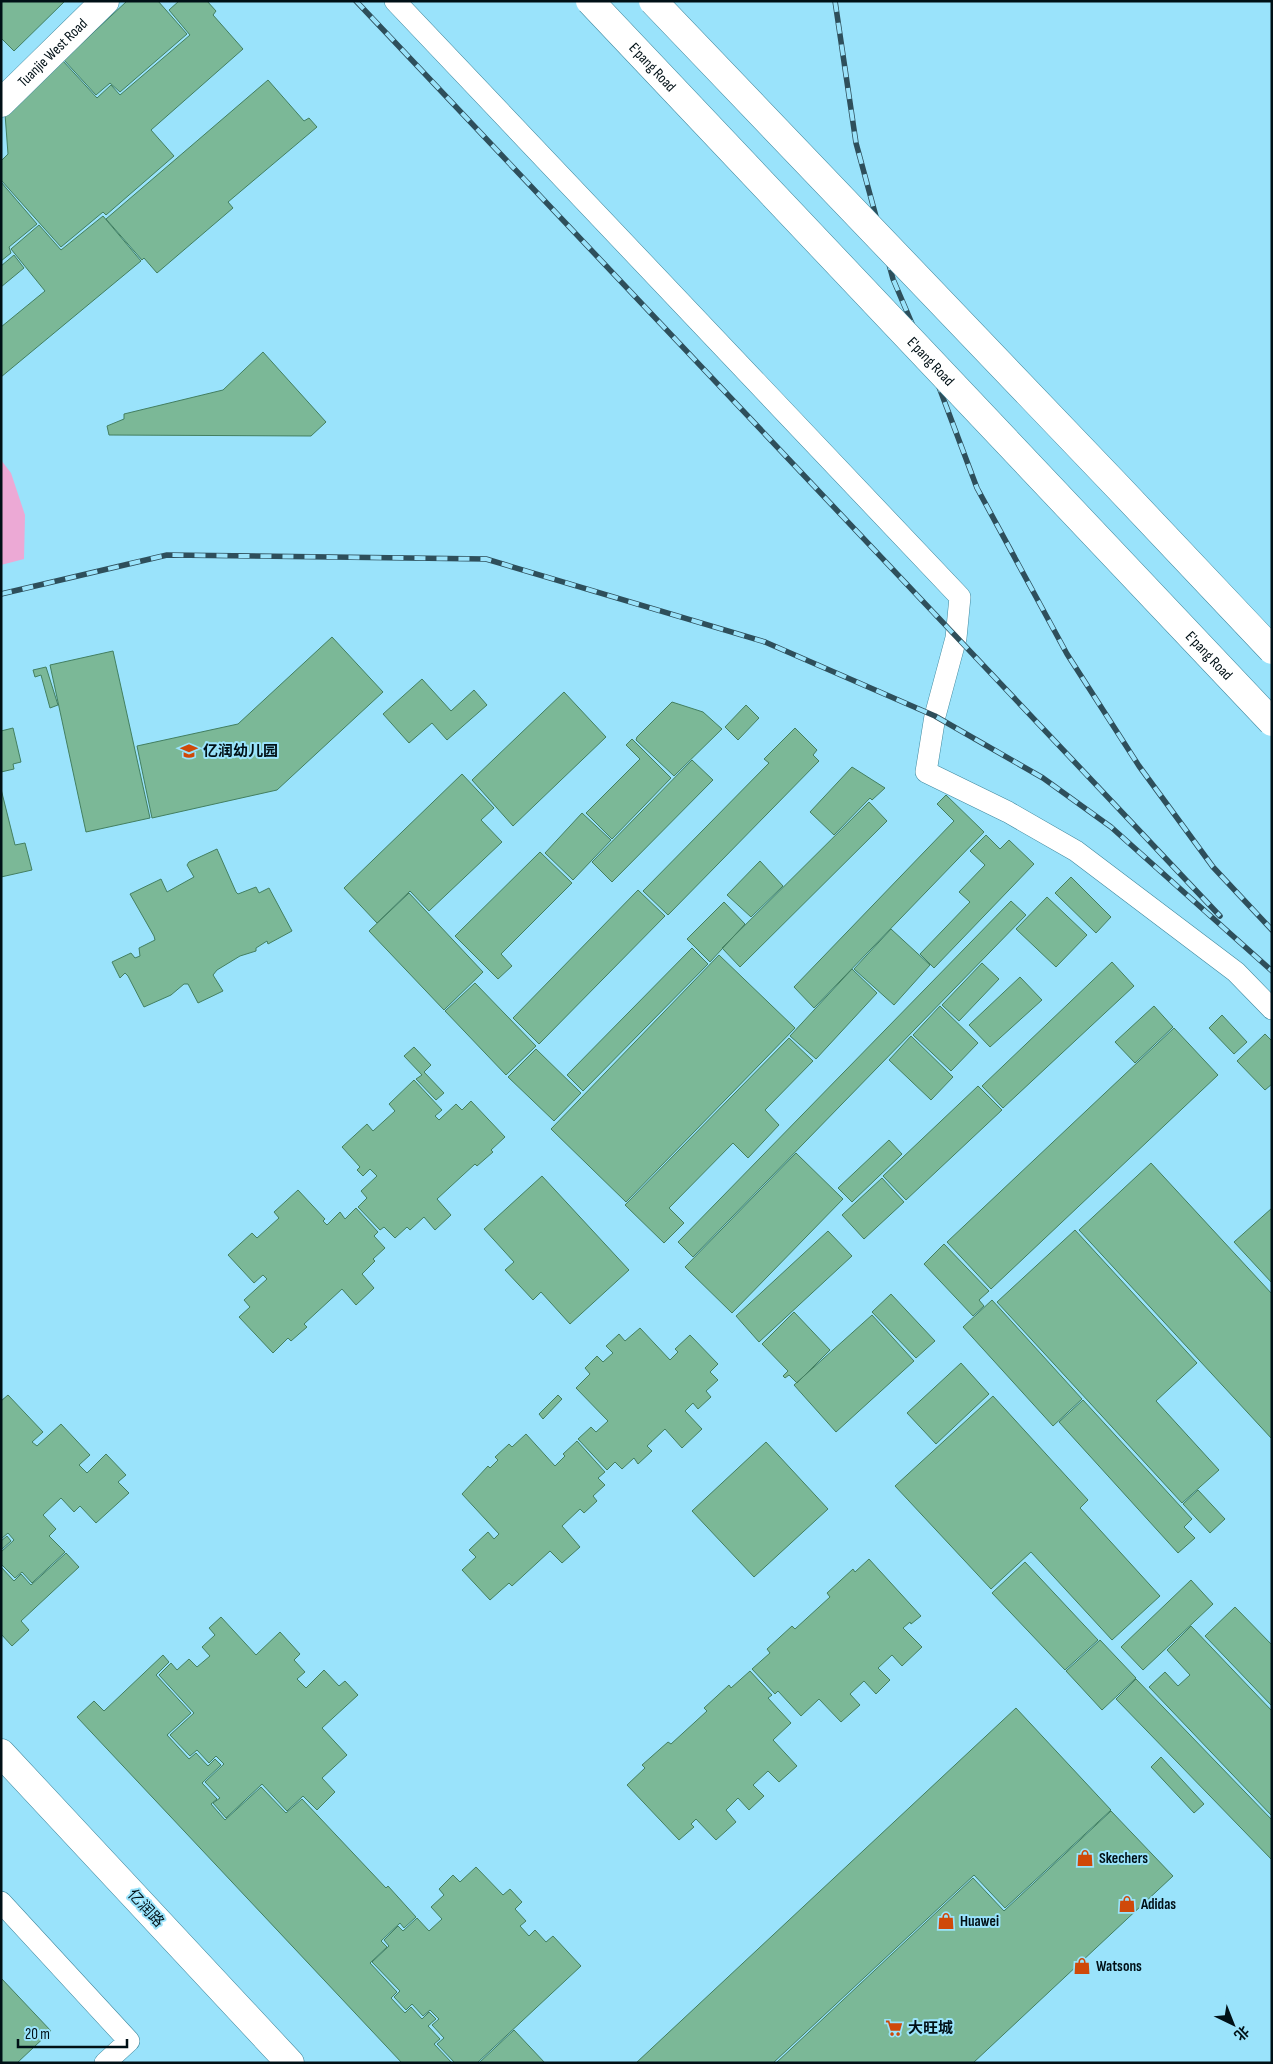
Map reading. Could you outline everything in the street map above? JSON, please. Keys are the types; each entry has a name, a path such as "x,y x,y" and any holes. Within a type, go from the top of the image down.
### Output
{"main road":[{"name":"Tuanjie West Road","path":"1,103 105,1"},
{"name":"E'pang Road","path":"590,1 1272,722"},
{"path":"652,1 1272,650"},
{"name":"亿润路","path":"1,1754 290,2063"}],"lane":[{"path":"396,1 960,597 956,638 935,716 926,772 1008,812 1076,851 1236,972 1272,1009"},
{"path":"1,1902 129,2041 105,2063"}],"shaded area":[{"path":"1,460 11,473 25,515 24,559 1,565"}],"building":[{"path":"1,1 65,1 14,51 1,38"},
{"path":"127,1 158,1 187,34 120,92 110,83 96,95 64,60"},
{"path":"179,1 207,1 216,11 213,15 243,49 151,130 174,156 106,215 103,212 61,247 1,180 1,161 8,154 5,114 63,61 97,98 111,85 120,95 190,35 169,10"},
{"path":"268,80 304,121 309,118 317,127 228,202 233,208 157,273 144,258 142,260 106,219"},
{"path":"1,182 37,224 9,247 11,253 1,261"},
{"path":"103,216 141,261 1,377 1,327 45,291 11,249 39,225 61,250"},
{"path":"14,255 24,268 1,287 1,266"},
{"path":"263,352 326,422 311,436 109,435 107,426 124,419 124,414 223,390"},
{"path":"332,637 383,692 277,790 152,818 137,746 238,724"},
{"path":"113,651 150,818 86,832 50,665"},
{"path":"46,667 58,705 50,708 41,675 35,677 33,670"},
{"path":"422,679 451,711 474,690 487,705 447,740 432,723 409,743 383,714"},
{"path":"564,692 606,737 513,826 472,780"},
{"path":"672,702 703,712 722,729 674,776 636,740"},
{"path":"746,705 759,718 738,740 725,727"},
{"path":"13,728 21,762 13,764 14,769 1,772 1,731"},
{"path":"795,728 817,750 813,755 819,761 668,915 643,891 769,763 764,759"},
{"path":"632,739 671,778 612,839 586,813 640,759 626,745"},
{"path":"692,760 713,780 612,882 592,862"},
{"path":"852,767 885,788 872,800 870,798 834,835 810,812"},
{"path":"462,774 494,808 481,820 502,842 429,911 410,891 377,923 344,888"},
{"path":"1,789 15,845 25,843 32,870 1,877"},
{"path":"946,795 984,832 814,1008 794,987 954,821 937,804"},
{"path":"869,802 887,821 740,967 722,948"},
{"path":"582,813 611,840 573,880 545,853"},
{"path":"986,835 1000,849 1009,840 1034,864 934,968 920,954 970,902 959,892 985,865 970,851"},
{"path":"217,849 236,892 238,894 256,887 259,893 269,888 292,931 268,944 267,941 256,948 256,951 240,956 217,970 213,975 223,991 198,1003 188,984 184,984 171,995 144,1007 128,976 125,973 120,978 112,962 131,953 135,958 140,956 139,948 155,940 130,894 161,879 167,892 194,877 187,865 189,862"},
{"path":"540,852 572,883 501,954 512,966 498,979 455,936"},
{"path":"760,861 783,886 751,917 727,895"},
{"path":"1071,877 1111,917 1096,933 1055,893"},
{"path":"638,890 665,916 539,1044 513,1018"},
{"path":"409,893 483,972 444,1010 369,931"},
{"path":"1047,897 1087,935 1056,967 1016,929"},
{"path":"1011,901 1026,915 693,1257 678,1242"},
{"path":"724,902 745,924 710,962 687,939"},
{"path":"891,929 930,965 894,1005 854,969"},
{"path":"692,948 708,964 583,1091 567,1075"},
{"path":"719,955 795,1028 626,1202 551,1129"},
{"path":"1112,962 1134,986 1003,1108 982,1086"},
{"path":"982,963 999,979 959,1021 942,1005"},
{"path":"852,969 877,993 816,1059 790,1036"},
{"path":"1020,977 1042,1000 990,1047 969,1025"},
{"path":"475,983 536,1046 506,1075 445,1011"},
{"path":"940,1006 978,1043 951,1071 913,1035"},
{"path":"1154,1006 1173,1027 1135,1063 1115,1042"},
{"path":"1222,1015 1247,1042 1234,1054 1209,1028"},
{"path":"1174,1028 1218,1075 991,1289 947,1242"},
{"path":"1265,1034 1272,1041 1272,1084 1265,1090 1237,1061"},
{"path":"911,1036 953,1077 931,1100 889,1060"},
{"path":"789,1038 813,1061 765,1110 779,1125 748,1158 733,1143 669,1208 684,1223 664,1243 625,1205"},
{"path":"414,1047 431,1065 424,1072 444,1093 436,1100 416,1079 422,1075 404,1056"},
{"path":"536,1049 581,1093 554,1121 508,1077"},
{"path":"414,1080 442,1110 435,1116 439,1120 456,1104 462,1110 471,1101 505,1137 491,1150 493,1152 477,1166 475,1164 437,1199 451,1215 435,1230 424,1217 410,1230 407,1227 395,1238 384,1227 380,1230 358,1207 367,1198 361,1191 377,1176 370,1169 363,1176 357,1170 360,1167 342,1147 367,1124 373,1131 395,1111 389,1104"},
{"path":"978,1086 1002,1110 906,1200 883,1176"},
{"path":"889,1140 902,1154 852,1202 838,1188"},
{"path":"796,1153 843,1199 732,1313 685,1267"},
{"path":"1151,1163 1272,1294 1272,1439 1079,1230"},
{"path":"542,1176 629,1270 570,1324 541,1292 533,1300 505,1270 514,1262 484,1229"},
{"path":"882,1178 904,1202 864,1239 842,1215"},
{"path":"298,1190 325,1219 323,1221 327,1225 340,1212 345,1219 356,1208 378,1232 374,1236 385,1248 373,1259 375,1261 362,1274 374,1288 356,1305 342,1289 304,1324 307,1327 291,1341 288,1338 273,1353 239,1317 250,1307 244,1300 267,1279 263,1275 254,1283 228,1255 252,1233 257,1238 279,1218 274,1212"},
{"path":"1272,1208 1272,1283 1234,1242"},
{"path":"1075,1230 1197,1363 1156,1401 1219,1470 1182,1503 997,1302"},
{"path":"828,1231 852,1256 759,1342 736,1316"},
{"path":"944,1244 989,1291 979,1300 984,1306 973,1316 924,1264"},
{"path":"891,1294 935,1341 916,1358 872,1312"},
{"path":"992,1300 1082,1399 1053,1426 963,1327"},
{"path":"794,1312 830,1350 797,1383 789,1375 785,1378 783,1376 788,1371 762,1344"},
{"path":"872,1315 914,1361 836,1432 794,1385"},
{"path":"640,1328 670,1360 678,1352 675,1349 690,1335 718,1364 710,1372 718,1380 706,1391 711,1397 698,1409 693,1403 685,1411 702,1429 682,1448 665,1429 647,1446 652,1451 638,1464 634,1458 622,1469 615,1462 607,1470 578,1439 591,1427 596,1432 608,1421 576,1388 590,1374 585,1368 597,1356 603,1362 613,1353 606,1346 619,1334 625,1341"},
{"path":"961,1363 989,1394 936,1444 907,1413"},
{"path":"8,1395 43,1432 32,1442 37,1446 61,1424 90,1455 79,1465 87,1473 106,1454 126,1475 118,1482 129,1493 96,1523 80,1506 74,1512 61,1498 43,1515 56,1529 49,1536 65,1552 32,1583 22,1572 15,1578 1,1564 1,1552 14,1540 8,1533 1,1539 1,1401"},
{"path":"558,1395 562,1399 543,1419 539,1414"},
{"path":"993,1396 1088,1500 1080,1508 1160,1596 1112,1640 1031,1552 991,1589 895,1486"},
{"path":"1083,1400 1192,1519 1184,1527 1195,1538 1178,1553 1059,1422"},
{"path":"526,1434 555,1466 565,1456 563,1454 577,1441 605,1472 598,1478 605,1485 593,1496 597,1501 584,1513 580,1509 562,1526 580,1547 562,1563 550,1551 512,1586 509,1583 490,1600 462,1570 476,1557 469,1550 488,1532 494,1539 499,1534 462,1494 488,1466 490,1468 498,1460 495,1457 509,1444 512,1447"},
{"path":"766,1442 828,1509 754,1577 692,1511"},
{"path":"1198,1490 1225,1519 1210,1533 1183,1504"},
{"path":"7,1536 11,1541 1,1550 1,1541"},
{"path":"66,1553 79,1567 21,1621 29,1630 12,1646 1,1634 1,1567 14,1581 21,1574 31,1585"},
{"path":"869,1559 921,1616 903,1628 922,1647 902,1666 892,1655 878,1668 890,1680 876,1694 864,1681 850,1694 860,1705 841,1722 819,1699 801,1716 778,1691 775,1694 752,1669 770,1653 767,1649 792,1626 795,1629 830,1597 827,1593 853,1569 855,1572"},
{"path":"1025,1562 1098,1640 1065,1670 992,1593"},
{"path":"1191,1580 1213,1604 1143,1670 1121,1647"},
{"path":"1235,1607 1272,1645 1272,1706 1205,1636"},
{"path":"221,1617 256,1655 280,1632 300,1654 294,1660 305,1672 297,1679 306,1688 324,1670 339,1686 345,1681 358,1695 322,1728 347,1755 322,1778 335,1792 317,1810 303,1796 287,1811 262,1784 226,1818 213,1803 220,1798 205,1782 224,1764 216,1756 209,1763 197,1750 190,1756 170,1735 194,1713 159,1675 171,1663 177,1670 189,1659 197,1667 210,1656 202,1647 215,1635 209,1628"},
{"path":"1191,1626 1272,1711 1272,1816 1149,1687 1165,1672 1178,1686 1190,1675 1167,1650"},
{"path":"1100,1640 1136,1678 1102,1710 1066,1671"},
{"path":"163,1655 169,1662 156,1675 191,1713 167,1735 189,1759 196,1753 208,1766 215,1759 221,1765 202,1783 217,1799 211,1804 225,1820 261,1787 286,1813 302,1799 416,1917 404,1928 400,1923 381,1941 387,1947 370,1963 397,1992 391,1998 405,2013 411,2007 422,2019 429,2012 436,2019 428,2026 440,2039 434,2044 452,2063 402,2063 77,1717 94,1701 104,1711"},
{"path":"750,1671 772,1695 768,1698 791,1723 773,1740 797,1766 779,1782 768,1771 753,1785 764,1796 749,1810 738,1798 726,1810 736,1822 716,1840 696,1819 691,1824 694,1827 679,1840 627,1785 645,1768 642,1765 668,1742 671,1744 707,1711 704,1708 729,1685 731,1688"},
{"path":"1136,1679 1272,1820 1272,1860 1116,1699"},
{"path":"1016,1708 1111,1810 1005,1908 974,1875 773,2063 636,2063"},
{"path":"1161,1757 1204,1804 1194,1813 1151,1767"},
{"path":"1111,1811 1173,1876 973,2063 776,2063 973,1878 1004,1911"},
{"path":"476,1867 503,1895 510,1889 522,1902 515,1909 526,1921 520,1926 529,1936 535,1930 546,1942 553,1936 581,1966 477,2063 455,2063 437,2044 444,2038 432,2025 439,2019 430,2010 423,2016 412,2004 406,2010 394,1997 400,1991 372,1962 389,1946 384,1940 398,1926 403,1931 417,1918 429,1931 442,1919 431,1907 444,1895 439,1889 453,1875 460,1882"},
{"path":"1,1978 51,2031 17,2063 1,2063"},
{"path":"514,2030 545,2063 479,2063"}],"railway":[{"path":"356,1 1220,916"},
{"path":"835,1 856,143 893,279 939,387 977,488 1067,654 1139,766 1213,867 1272,930"},
{"path":"1,594 167,555 486,559 765,642 935,716 1043,778 1111,827 1272,971"}],"place":[{"name":"亿润幼儿园","path":"189,751"},
{"name":"Skechers","path":"1085,1858"},
{"name":"Adidas","path":"1127,1904"},
{"name":"Huawei","path":"946,1921"},
{"name":"Watsons","path":"1082,1966"},
{"name":"大旺城","path":"894,2028"}]}
